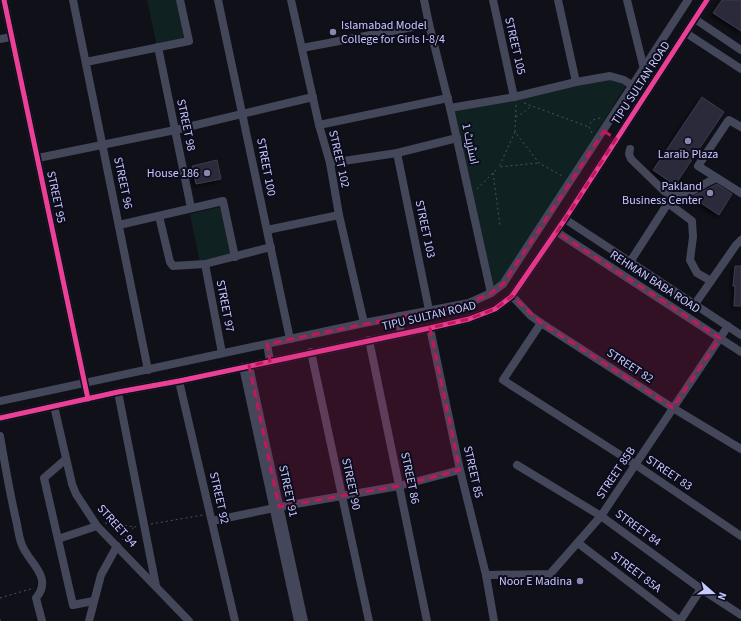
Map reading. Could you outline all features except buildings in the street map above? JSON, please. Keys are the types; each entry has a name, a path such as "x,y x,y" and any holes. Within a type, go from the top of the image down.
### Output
{"street":[{"name":"STREET 95","path":"4,0 88,399"},
{"name":"STREET 96","path":"73,0 148,370"},
{"path":"86,62 188,41 180,0"},
{"name":"STREET 100","path":"218,0 290,339"},
{"name":"STREET 102","path":"291,0 319,125 330,163 339,215 364,323"},
{"name":"اسٹریٹ 1","path":"424,0 448,98 492,293"},
{"name":"STREET 105","path":"493,0 515,98"},
{"path":"558,0 576,82"},
{"path":"627,0 644,69"},
{"name":"TIPU SULTAN ROAD","path":"0,401 364,323 469,303 492,293 503,284 688,0"},
{"name":"TIPU SULTAN ROAD","path":"0,418 118,392 179,381 430,328 469,319 495,309 512,296 557,232 707,0"},
{"path":"695,19 741,50"},
{"path":"302,48 429,24"},
{"path":"686,33 741,69"},
{"path":"0,39 11,37"},
{"name":"STREET 98","path":"158,47 191,208"},
{"path":"450,108 515,98 576,82 610,76 624,80 633,86"},
{"path":"38,158 175,130 313,97"},
{"path":"319,125 448,98"},
{"path":"741,126 729,120 698,165 698,167 741,194"},
{"path":"604,131 616,139"},
{"path":"330,163 397,153 457,138"},
{"path":"630,149 629,154 631,159 692,221 693,237 690,260 697,272 711,281"},
{"name":"STREET 103","path":"397,153 429,310"},
{"path":"630,262 670,199 683,195 717,178"},
{"path":"119,225 223,201 235,257"},
{"path":"267,230 339,215"},
{"path":"159,216 170,262 173,266 205,264 270,247"},
{"name":"REHMAN BABA ROAD","path":"565,219 741,335"},
{"name":"REHMAN BABA ROAD","path":"557,232 741,352"},
{"path":"695,304 741,240"},
{"name":"STREET 97","path":"205,264 222,353"},
{"name":"STREET 82","path":"512,296 531,316 541,323 673,408 741,448"},
{"path":"399,316 402,334"},
{"name":"STREET 83","path":"541,323 503,380 636,465 741,536"},
{"name":"STREET 85B","path":"486,576 550,574 601,516 728,326"},
{"name":"STREET 85","path":"430,328 460,470 486,576 494,621"},
{"name":"STREET 86","path":"369,340 427,621"},
{"path":"267,344 270,361"},
{"name":"STREET 90","path":"311,352 369,621"},
{"name":"STREET 91","path":"246,366 276,507 304,621"},
{"name":"STREET 92","path":"179,381 235,621"},
{"path":"118,392 156,586"},
{"name":"STREET 94","path":"54,406 66,459 76,494 96,524 188,621"},
{"path":"0,436 13,510 22,546 36,566 42,580 42,589 36,598 42,621"},
{"path":"66,459 44,478 73,605 93,601"},
{"name":"STREET 84","path":"517,465 601,516 701,589 741,615"},
{"path":"211,517 399,486 460,470"},
{"path":"276,507 298,621"},
{"path":"58,539 96,524"},
{"name":"STREET 85A","path":"578,543 680,621"},
{"path":"89,621 101,575 117,546"},
{"path":"680,621 701,589"}],"path":[{"path":"473,192 499,167 515,132 515,98"},
{"path":"524,103 589,127 595,135"},
{"path":"516,117 523,114 531,105"},
{"path":"589,127 595,119 605,119"},
{"path":"515,132 539,162 567,178"},
{"path":"499,167 539,162"},
{"path":"493,173 500,225"},
{"path":"96,524 134,527 211,517"},
{"path":"117,546 134,527"},
{"path":"0,598 37,587"}],"highlighted area":[{"path":"604,131 616,139 557,232 720,338 673,408 541,323 512,296 495,309 469,319 430,328 460,470 399,486 279,507 249,366 270,361 267,344 469,303 491,293 503,284"}],"green space":[{"path":"147,0 179,0 187,39 157,46"},
{"path":"612,79 627,84 502,281 493,289 453,111"},
{"path":"224,206 235,260 201,268 190,214"}],"cycle path":[{"path":"4,0 88,399"},
{"path":"0,418 118,392 179,381 430,328 469,319 495,309 512,296 565,219 707,0"}],"place":[{"name":"Islamabad Model College for Girls I-8/4","path":"333,32"},
{"name":"Laraib Plaza","path":"688,141"},
{"name":"House 186","path":"207,173"},
{"name":"Pakland Business Center","path":"710,193"},
{"name":"Noor E Madina","path":"580,581"}]}
